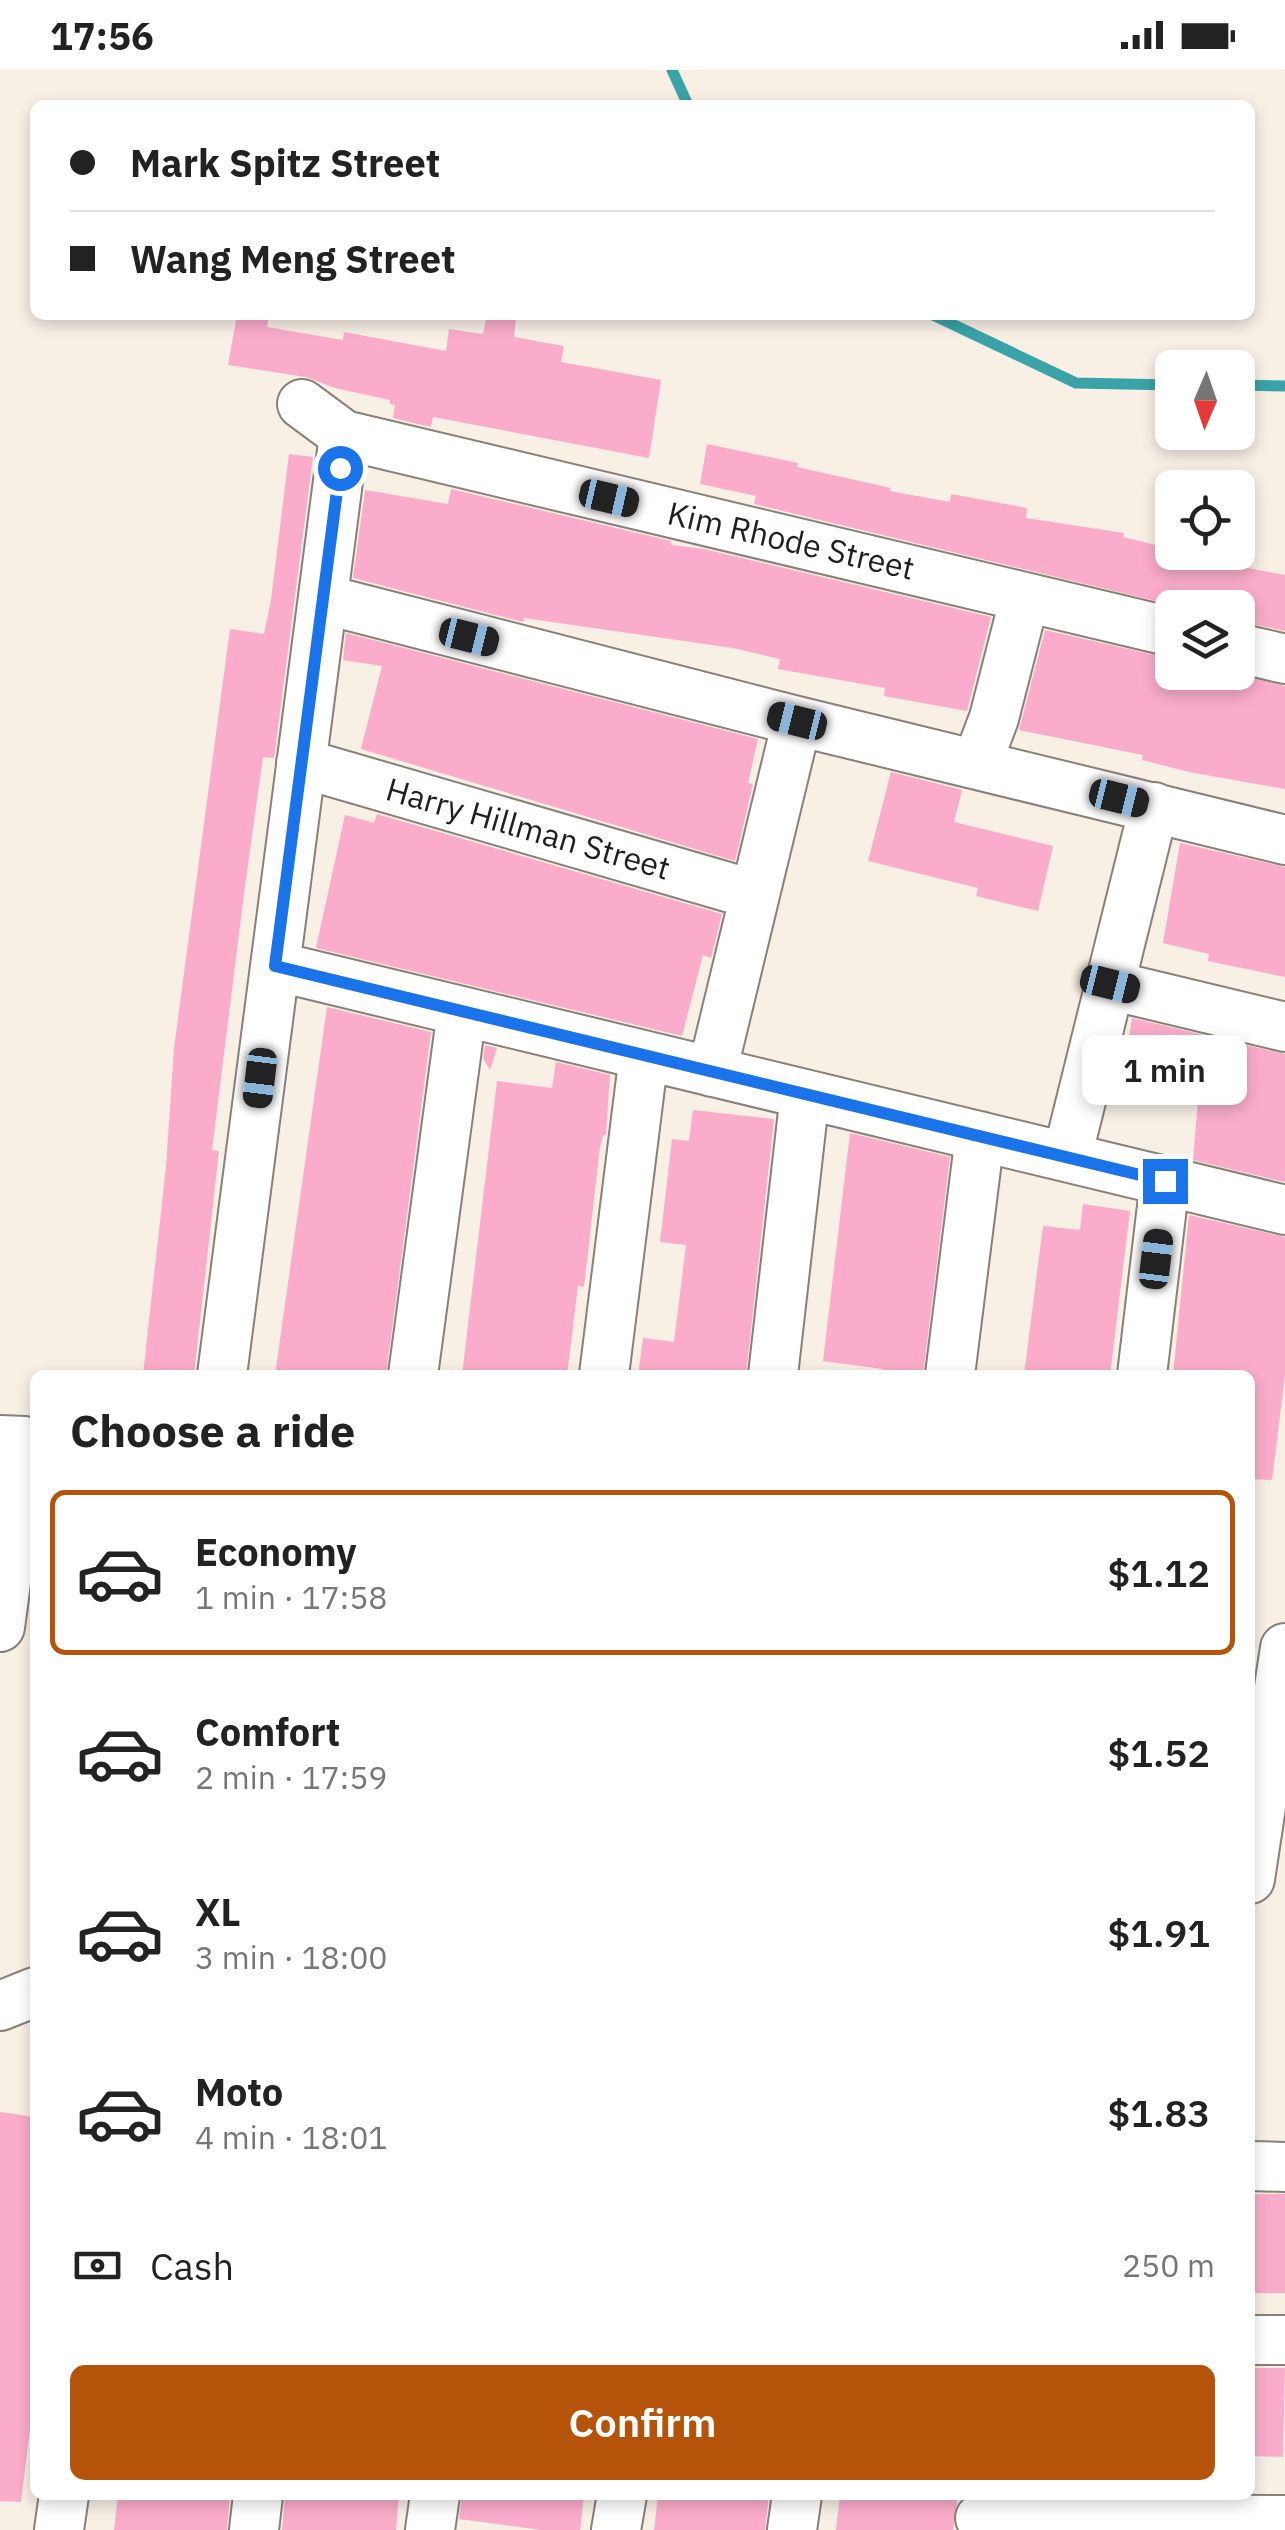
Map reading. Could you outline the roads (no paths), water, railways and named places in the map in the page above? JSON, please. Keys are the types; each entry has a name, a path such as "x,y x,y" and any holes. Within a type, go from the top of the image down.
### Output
{"street":[{"name":"Kim Rhode Street","path":"302,404 344,434 1155,628"},
{"path":"223,1370 344,434"},
{"path":"977,763 994,718 1025,597"},
{"path":"323,599 797,721 1285,840"},
{"path":"1255,652 1285,659"},
{"path":"712,1072 797,721"},
{"name":"Harry Hillman Street","path":"301,764 755,895"},
{"path":"1067,1157 1154,807"},
{"path":"275,966 1285,1210"},
{"path":"1110,984 1285,1027"},
{"path":"414,1370 462,1011"},
{"path":"605,1370 644,1055"},
{"path":"774,1370 806,1094"},
{"path":"951,1370 980,1136"},
{"path":"1143,1370 1165,1181"},
{"path":"0,1627 12,1441"},
{"path":"1255,1853 1285,1648"},
{"path":"0,1977 30,1966"},
{"path":"0,2006 30,1994"},
{"path":"1255,2166 1285,2167"},
{"path":"1255,2340 1285,2340"},
{"path":"58,2530 63,2500"},
{"path":"254,2530 257,2500"},
{"path":"430,2530 434,2500"},
{"path":"616,2530 621,2500"},
{"path":"792,2530 796,2500"},
{"path":"980,2514 1285,2520"}],"waterway":[{"path":"672,70 686,100"},
{"path":"944,320 1076,383 1155,385"},
{"path":"1255,385 1285,386"}]}
